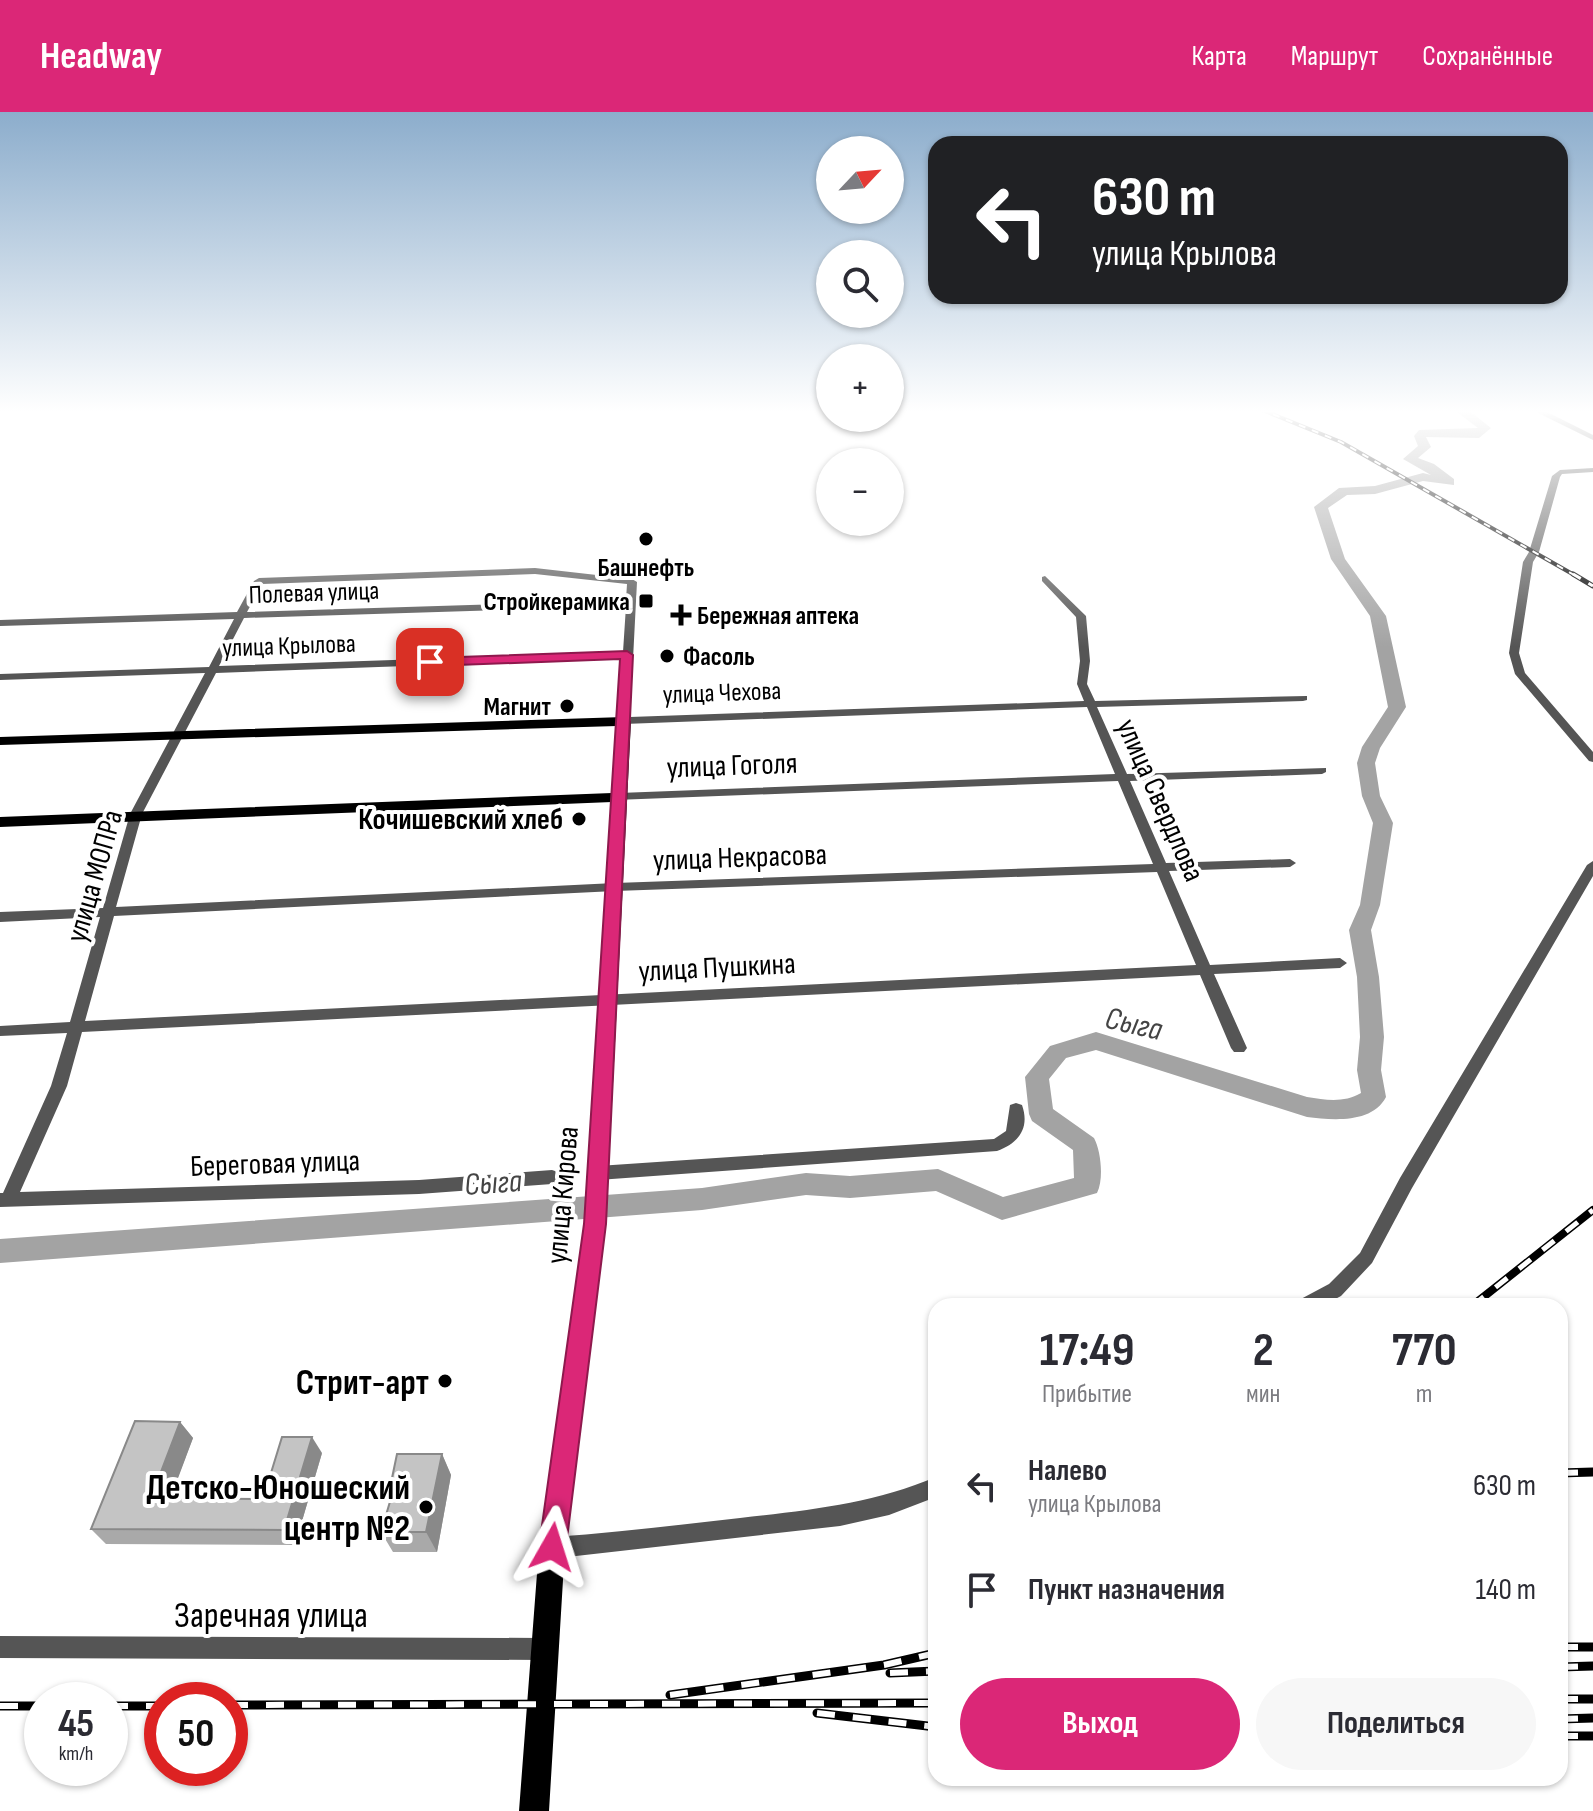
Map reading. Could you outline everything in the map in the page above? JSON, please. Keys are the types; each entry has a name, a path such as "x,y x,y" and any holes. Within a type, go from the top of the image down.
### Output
{"main road":[{"name":"улица Чехова","path":"0,741 624,721"},
{"name":"улица Кирова","path":"534,1811 552,1547 595,1224 624,721"},
{"name":"улица Гоголя","path":"0,822 136,814 619,797"}],"street":[{"path":"1552,488 1534,552 1528,562 1514,653 1520,674 1593,759"},
{"name":"улица Кирова","path":"259,581 535,571 632,582 624,721"},
{"name":"улица Свердлова","path":"1045,579 1081,616 1085,661 1082,684 1239,1048"},
{"name":"улица МОПРа","path":"5,1199 59,1086 111,912 136,814 259,581"},
{"name":"Полевая улица","path":"0,623 630,603"},
{"name":"улица Крылова","path":"0,677 627,655"},
{"name":"улица Чехова","path":"624,721 1303,698"},
{"name":"улица Гоголя","path":"619,797 1322,770"},
{"name":"улица Некрасова","path":"0,917 615,887 1290,863"},
{"path":"1320,1298 1335,1290 1366,1258 1406,1183 1593,865"},
{"name":"улица Пушкина","path":"0,1031 1340,963"},
{"path":"598,1173 997,1145 1014,1134 1016,1109"},
{"name":"Береговая улица","path":"5,1199 419,1187 552,1177"},
{"path":"552,1547 597,1545 842,1516 908,1501 928,1491"},
{"name":"Заречная улица","path":"0,1647 543,1649"}],"building":[{"path":"135,1421 180,1422 151,1498 263,1499 282,1437 312,1437 284,1530 91,1529"},
{"path":"397,1454 442,1454 426,1532 381,1532 397,1478 392,1478"}],"waterway":[{"name":"Сыга","path":"0,1251 702,1199 806,1184 850,1187 938,1180 1002,1209 1088,1185 1085,1145 1041,1114 1037,1077 1058,1052 1096,1041 1307,1107 1342,1110 1366,1102 1374,1097 1369,1070 1372,1037 1368,977 1360,930 1370,905 1383,823 1371,796 1366,763 1371,747 1397,707 1378,616 1338,559 1321,507 1344,491 1381,488"}],"railway":[{"path":"1422,488 1576,576"},
{"path":"1573,574 1593,586"},
{"path":"1482,1298 1593,1210"},
{"path":"1568,1473 1593,1472"},
{"path":"1568,1647 1593,1647"},
{"path":"670,1695 884,1665 928,1655"},
{"path":"1568,1667 1593,1666"},
{"path":"890,1673 928,1671"},
{"path":"1568,1699 1593,1699"},
{"path":"248,1705 928,1703"},
{"path":"0,1706 24,1706"},
{"path":"128,1706 144,1706"},
{"path":"817,1713 928,1726"},
{"path":"1568,1719 1593,1718"},
{"path":"1568,1736 1593,1736"}],"place":[{"name":"Башнефть","path":"646,539"},
{"name":"Стройкерамика","path":"646,601"},
{"name":"Бережная аптека","path":"681,615"},
{"name":"Фасоль","path":"667,656"},
{"name":"Магнит","path":"567,706"},
{"name":"Кочишевский хлеб","path":"579,819"},
{"name":"Стрит-арт","path":"445,1381"},
{"name":"Детско-Юношеский центр №2","path":"426,1507"}],"route":[{"path":"430,662 627,655 595,1224 552,1547"}]}
